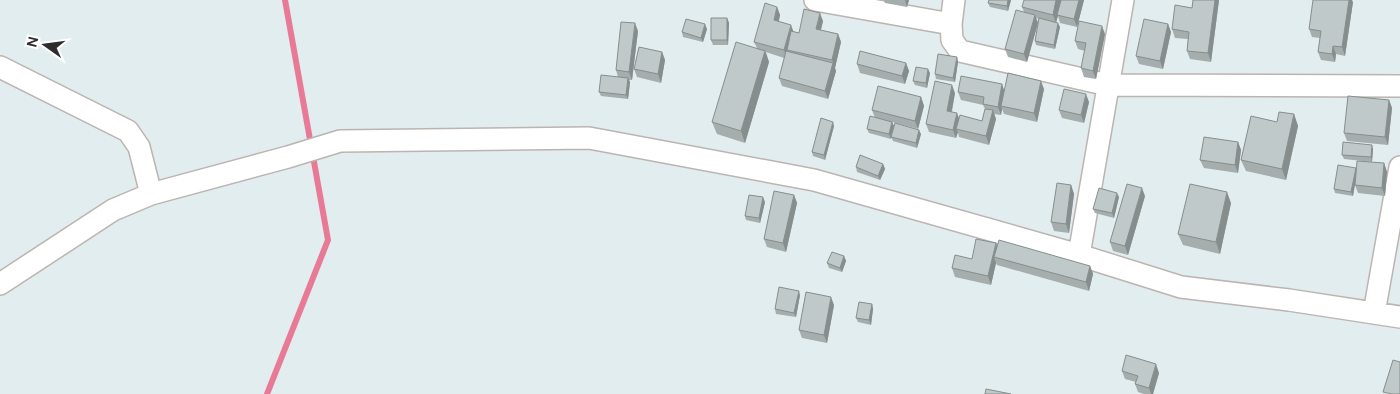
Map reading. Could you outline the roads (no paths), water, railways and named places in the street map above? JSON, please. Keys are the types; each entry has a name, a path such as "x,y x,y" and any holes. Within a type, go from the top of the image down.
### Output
{"street":[{"path":"816,0 951,24"},
{"path":"954,0 951,24 952,40 960,51 1108,85 1400,86"},
{"path":"1079,254 1123,0"},
{"path":"0,67 128,131 139,147 151,194"},
{"path":"0,284 113,210 151,194 288,158 340,140 589,138 814,180 1079,254 1181,287 1289,300 1400,317"},
{"path":"1374,314 1400,167"}],"waterway":[{"path":"267,394 328,240 285,0"}]}
